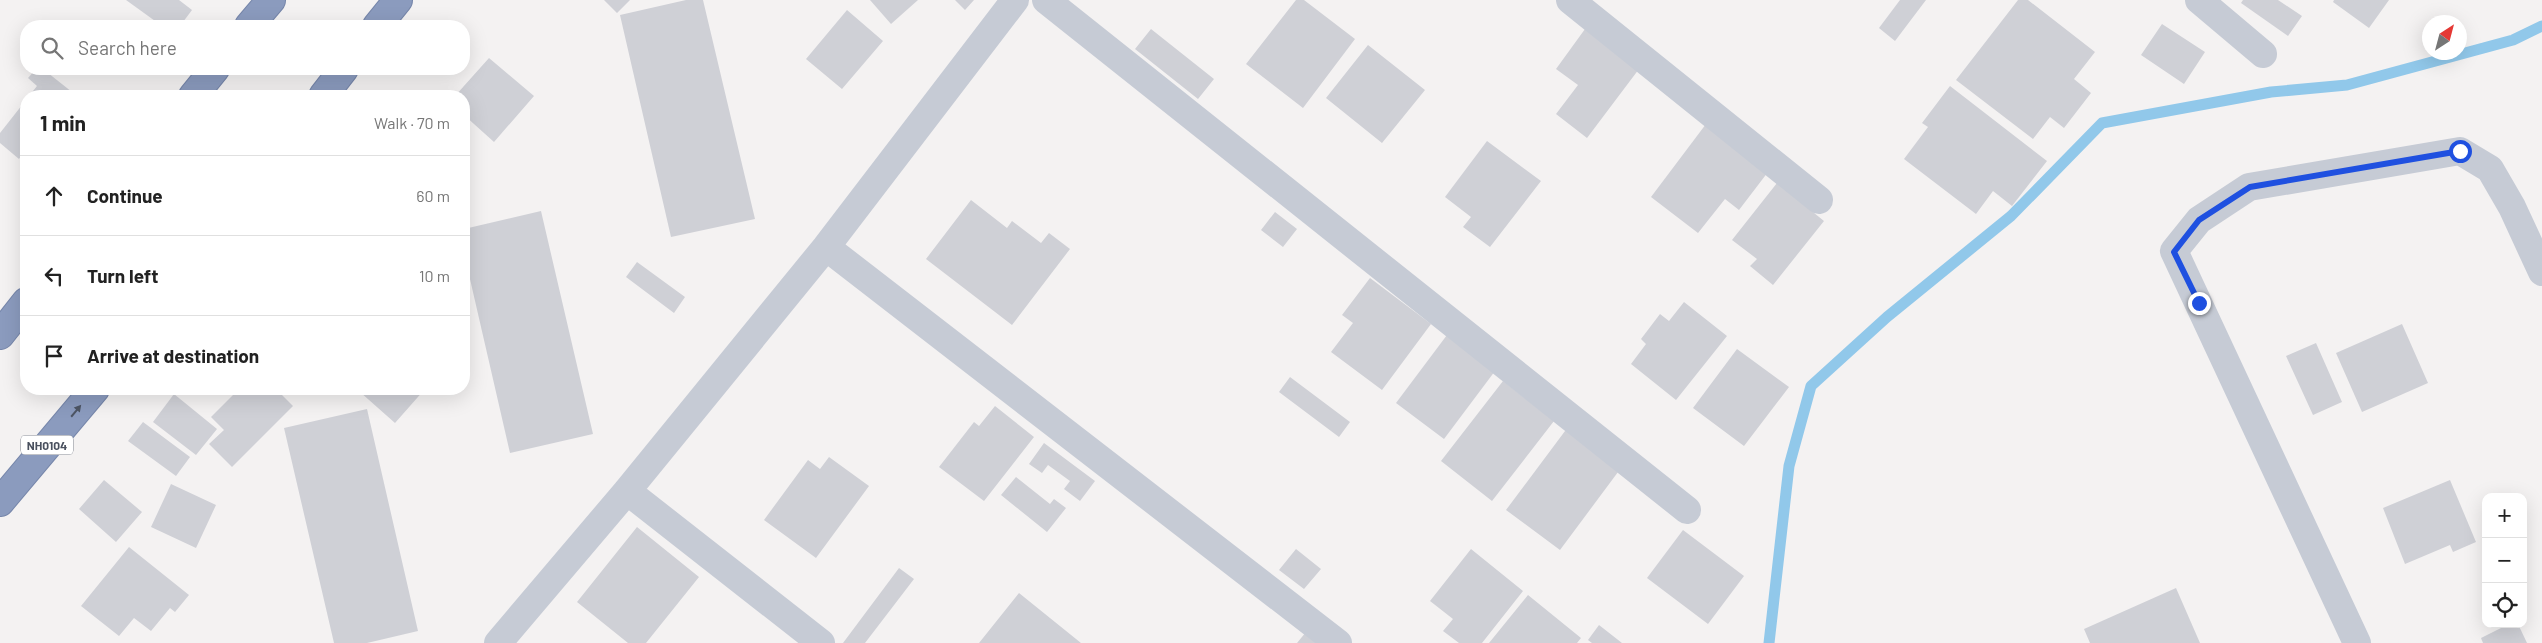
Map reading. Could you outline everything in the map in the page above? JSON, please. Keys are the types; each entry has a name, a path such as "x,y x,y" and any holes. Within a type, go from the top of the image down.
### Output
{"highway":[{"path":"254,20 270,0"},
{"path":"382,20 398,0"},
{"path":"198,90 210,75"},
{"path":"328,90 339,75"},
{"path":"0,335 20,310"},
{"name":"NH0104","path":"0,502 90,395"}],"street":[{"path":"498,643 627,491 826,247 1014,0"},
{"path":"1046,0 1687,510"},
{"path":"1570,0 1819,200"},
{"path":"2199,0 2262,54"},
{"path":"2357,643 2174,252 2199,220 2250,187 2460,151 2490,169 2512,207 2542,272"},
{"path":"826,247 1338,643"},
{"path":"627,491 821,643"}],"building":[{"path":"126,0 179,0 192,10 184,20 154,20"},
{"path":"604,0 630,0 617,13"},
{"path":"686,0 703,0 755,219 671,237 620,15"},
{"path":"870,0 918,0 891,24"},
{"path":"955,0 974,0 965,10"},
{"path":"1296,0 1304,0 1355,39 1303,108 1246,64"},
{"path":"1900,0 1926,0 1895,41 1879,28"},
{"path":"2018,0 2028,0 2095,52 2074,79 2091,93 2064,128 2050,117 2033,139 1956,80"},
{"path":"2243,0 2278,0 2302,16 2288,36 2241,3"},
{"path":"2334,0 2389,0 2369,28 2333,2"},
{"path":"847,10 883,41 842,89 806,59"},
{"path":"2162,24 2205,52 2184,84 2141,55"},
{"path":"1151,29 1214,79 1198,99 1135,49"},
{"path":"1585,29 1639,69 1587,138 1556,114 1578,85 1556,69"},
{"path":"1368,45 1425,90 1382,143 1326,98"},
{"path":"489,58 534,96 494,142 470,120 470,90 460,90"},
{"path":"31,75 51,75 69,90 34,90 37,86 28,78"},
{"path":"1950,86 2047,161 2012,206 1993,191 1976,214 1904,159 1928,127 1922,123"},
{"path":"20,108 19,159 0,143 0,133"},
{"path":"1706,124 1768,172 1739,210 1725,199 1698,233 1651,197"},
{"path":"1487,141 1541,181 1490,247 1463,227 1471,217 1445,197"},
{"path":"1777,183 1824,221 1773,285 1750,266 1757,259 1732,240"},
{"path":"971,200 1007,228 1012,221 1041,243 1049,233 1070,249 1012,325 926,259"},
{"path":"541,211 593,434 510,453 470,279 470,228"},
{"path":"1275,212 1297,229 1283,247 1261,230"},
{"path":"637,262 685,297 674,313 626,277"},
{"path":"1370,278 1431,324 1382,390 1331,352 1353,323 1342,315"},
{"path":"1684,302 1727,336 1676,400 1631,364 1646,344 1641,339 1660,314 1669,321"},
{"path":"2402,324 2428,383 2362,412 2336,353"},
{"path":"1447,335 1495,371 1444,439 1396,403"},
{"path":"2316,343 2342,402 2313,415 2286,356"},
{"path":"1737,349 1789,387 1744,446 1693,408"},
{"path":"1290,377 1350,422 1339,437 1279,392"},
{"path":"1503,381 1554,421 1492,501 1441,461"},
{"path":"173,395 175,395 217,429 196,455 153,422"},
{"path":"233,395 282,395 293,406 232,467 209,444 224,430 211,417"},
{"path":"363,395 420,395 395,423"},
{"path":"995,406 1034,437 984,501 939,467 974,422 979,426"},
{"path":"367,409 418,631 367,643 334,643 284,428"},
{"path":"143,422 190,457 176,476 128,441"},
{"path":"1568,427 1621,468 1560,550 1506,510"},
{"path":"1044,443 1095,481 1080,501 1064,489 1070,481 1048,465 1042,473 1029,464"},
{"path":"829,457 869,486 816,558 764,520 808,460 820,469"},
{"path":"1016,477 1050,504 1054,499 1066,508 1047,532 1001,495"},
{"path":"104,480 142,512 116,542 79,509"},
{"path":"2450,480 2476,542 2453,552 2450,545 2405,564 2383,508"},
{"path":"171,484 216,505 196,548 151,527"},
{"path":"637,527 699,577 646,643 628,643 577,602"},
{"path":"1683,530 1744,576 1708,624 1647,578"},
{"path":"129,547 189,595 175,612 170,608 151,631 134,618 119,636 81,606"},
{"path":"1296,549 1321,569 1304,589 1279,570"},
{"path":"1471,549 1523,591 1482,643 1459,643 1443,631 1453,619 1430,601"},
{"path":"899,568 914,579 865,643 843,643"},
{"path":"2176,588 2200,643 2090,643 2084,629"},
{"path":"1019,593 1081,643 979,643"},
{"path":"1528,595 1581,638 1577,643 1489,643"},
{"path":"1599,625 1622,643 1592,643 1588,640"},
{"path":"2501,628 2520,628 2527,643 2483,643 2481,638"},
{"path":"1306,632 1319,643 1297,643"}],"waterway":[{"path":"1769,643 1789,466 1811,386 1887,317 2011,216 2102,123 2271,92 2347,85 2513,40 2542,26"}],"route":[{"path":"2199,303 2174,252 2199,220 2250,187 2460,151"}]}
